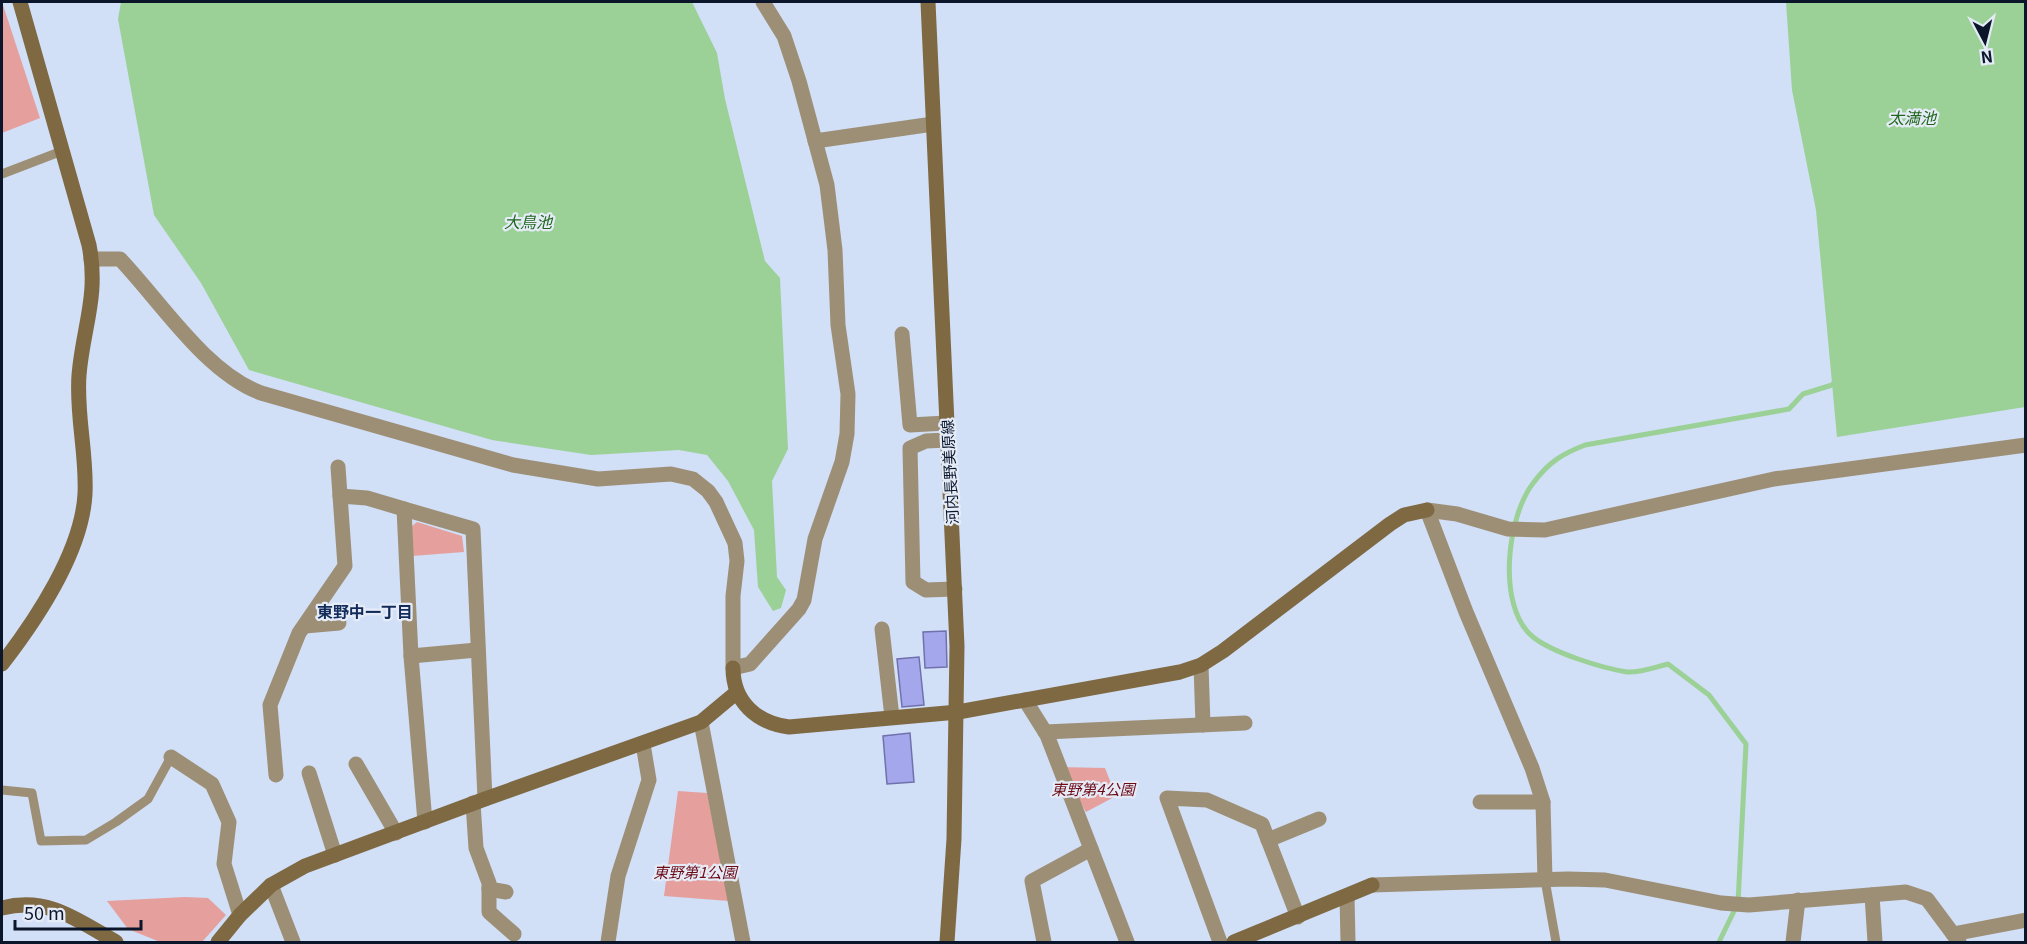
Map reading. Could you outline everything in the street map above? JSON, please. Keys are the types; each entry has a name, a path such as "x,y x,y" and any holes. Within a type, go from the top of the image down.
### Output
{"street":[{"path":"2,664 42,606 72,546 83,511 85,478 79,374 92,303 91,259 20,2"},
{"path":"734,668 750,664 799,609 815,539 842,462 847,434 848,394 838,325 835,250 827,185 799,81 784,36 763,2"},
{"name":"河内長野美原線","path":"928,2 955,588 958,712 954,839 947,942"},
{"path":"815,141 933,124"},
{"path":"91,259 120,258 221,369 245,387 261,393 513,465 598,478 683,476 700,483 716,502 731,534 736,553 734,668 737,692 740,701 764,721 775,726 818,726 958,712 1063,691 1156,677 1201,665 1404,515 1427,510 1457,514 1508,529 1545,530 1774,479 2025,445"},
{"path":"902,334 910,425 946,423"},
{"path":"947,440 926,441 910,448 913,582 926,590 955,588"},
{"path":"276,775 270,705 299,633 345,566 338,467"},
{"path":"340,496 368,498 472,529 477,650 479,801 476,848 489,888 489,912 514,934"},
{"path":"404,509 411,656 425,822"},
{"path":"1427,510 1466,612 1511,715 1543,802 1545,879"},
{"path":"305,626 339,622"},
{"path":"882,629 892,717"},
{"path":"411,656 477,650"},
{"path":"1201,665 1203,725"},
{"path":"218,942 240,915 271,885 306,866 479,801 701,722 737,692"},
{"path":"1025,700 1045,732 1127,942"},
{"path":"701,722 743,942"},
{"path":"1045,732 1245,723"},
{"path":"608,942 618,876 649,780 643,744"},
{"path":"171,757 212,784 230,822 224,864 240,915"},
{"path":"356,764 396,832"},
{"path":"309,773 335,855"},
{"path":"1220,942 1167,798 1207,800 1262,824 1298,917"},
{"path":"1480,802 1543,802"},
{"path":"1268,840 1319,819"},
{"path":"1044,942 1032,881 1091,849"},
{"path":"1234,942 1256,939 1298,917 1372,885 1545,879 1605,880 1721,903 1749,905 1906,892 1927,899 1956,938 2025,920"},
{"path":"271,885 293,942"},
{"path":"489,888 506,892"},
{"path":"1872,895 1875,942"},
{"path":"1347,896 1348,942"},
{"path":"1793,942 1798,900"},
{"path":"2,908 16,904 39,904 69,915 116,942"}],"lane":[{"path":"2,174 62,152"},
{"path":"2,790 32,793 41,841 86,840 148,799 171,757"},
{"path":"1545,879 1556,942"}],"green space":[{"path":"2,2 40,118 2,133"},
{"path":"417,522 462,536 464,552 412,556 411,527"},
{"name":"東野第4公園","path":"1059,767 1105,768 1116,796 1086,812"},
{"name":"東野第1公園","path":"678,791 707,793 729,901 664,896"},
{"path":"208,898 226,915 202,942 160,942 128,929 107,901"}],"water":[{"name":"大鳥池","path":"121,2 692,2 717,53 725,99 765,261 780,278 788,449 772,481 777,577 786,590 781,608 773,611 758,587 754,530 728,481 707,455 679,450 591,455 492,440 249,370 201,283 154,215 118,19"},
{"name":"太満池","path":"1786,2 2025,2 2025,407 1837,437 1816,210 1792,90"}],"building":[{"path":"946,631 947,667 925,668 923,632"},
{"path":"919,657 924,705 902,707 897,659"},
{"path":"910,733 914,782 887,784 883,736"}],"waterway":[{"path":"1719,942 1738,903 1746,744 1709,695 1668,664 1648,670 1627,672 1565,654 1533,637 1521,623 1514,605 1510,583 1512,538 1517,516 1534,482 1556,459 1569,452 1585,445 1789,409 1803,394 1832,385 1837,379"}],"district":[{"name":"東野中一丁目","path":"365,611"}]}
